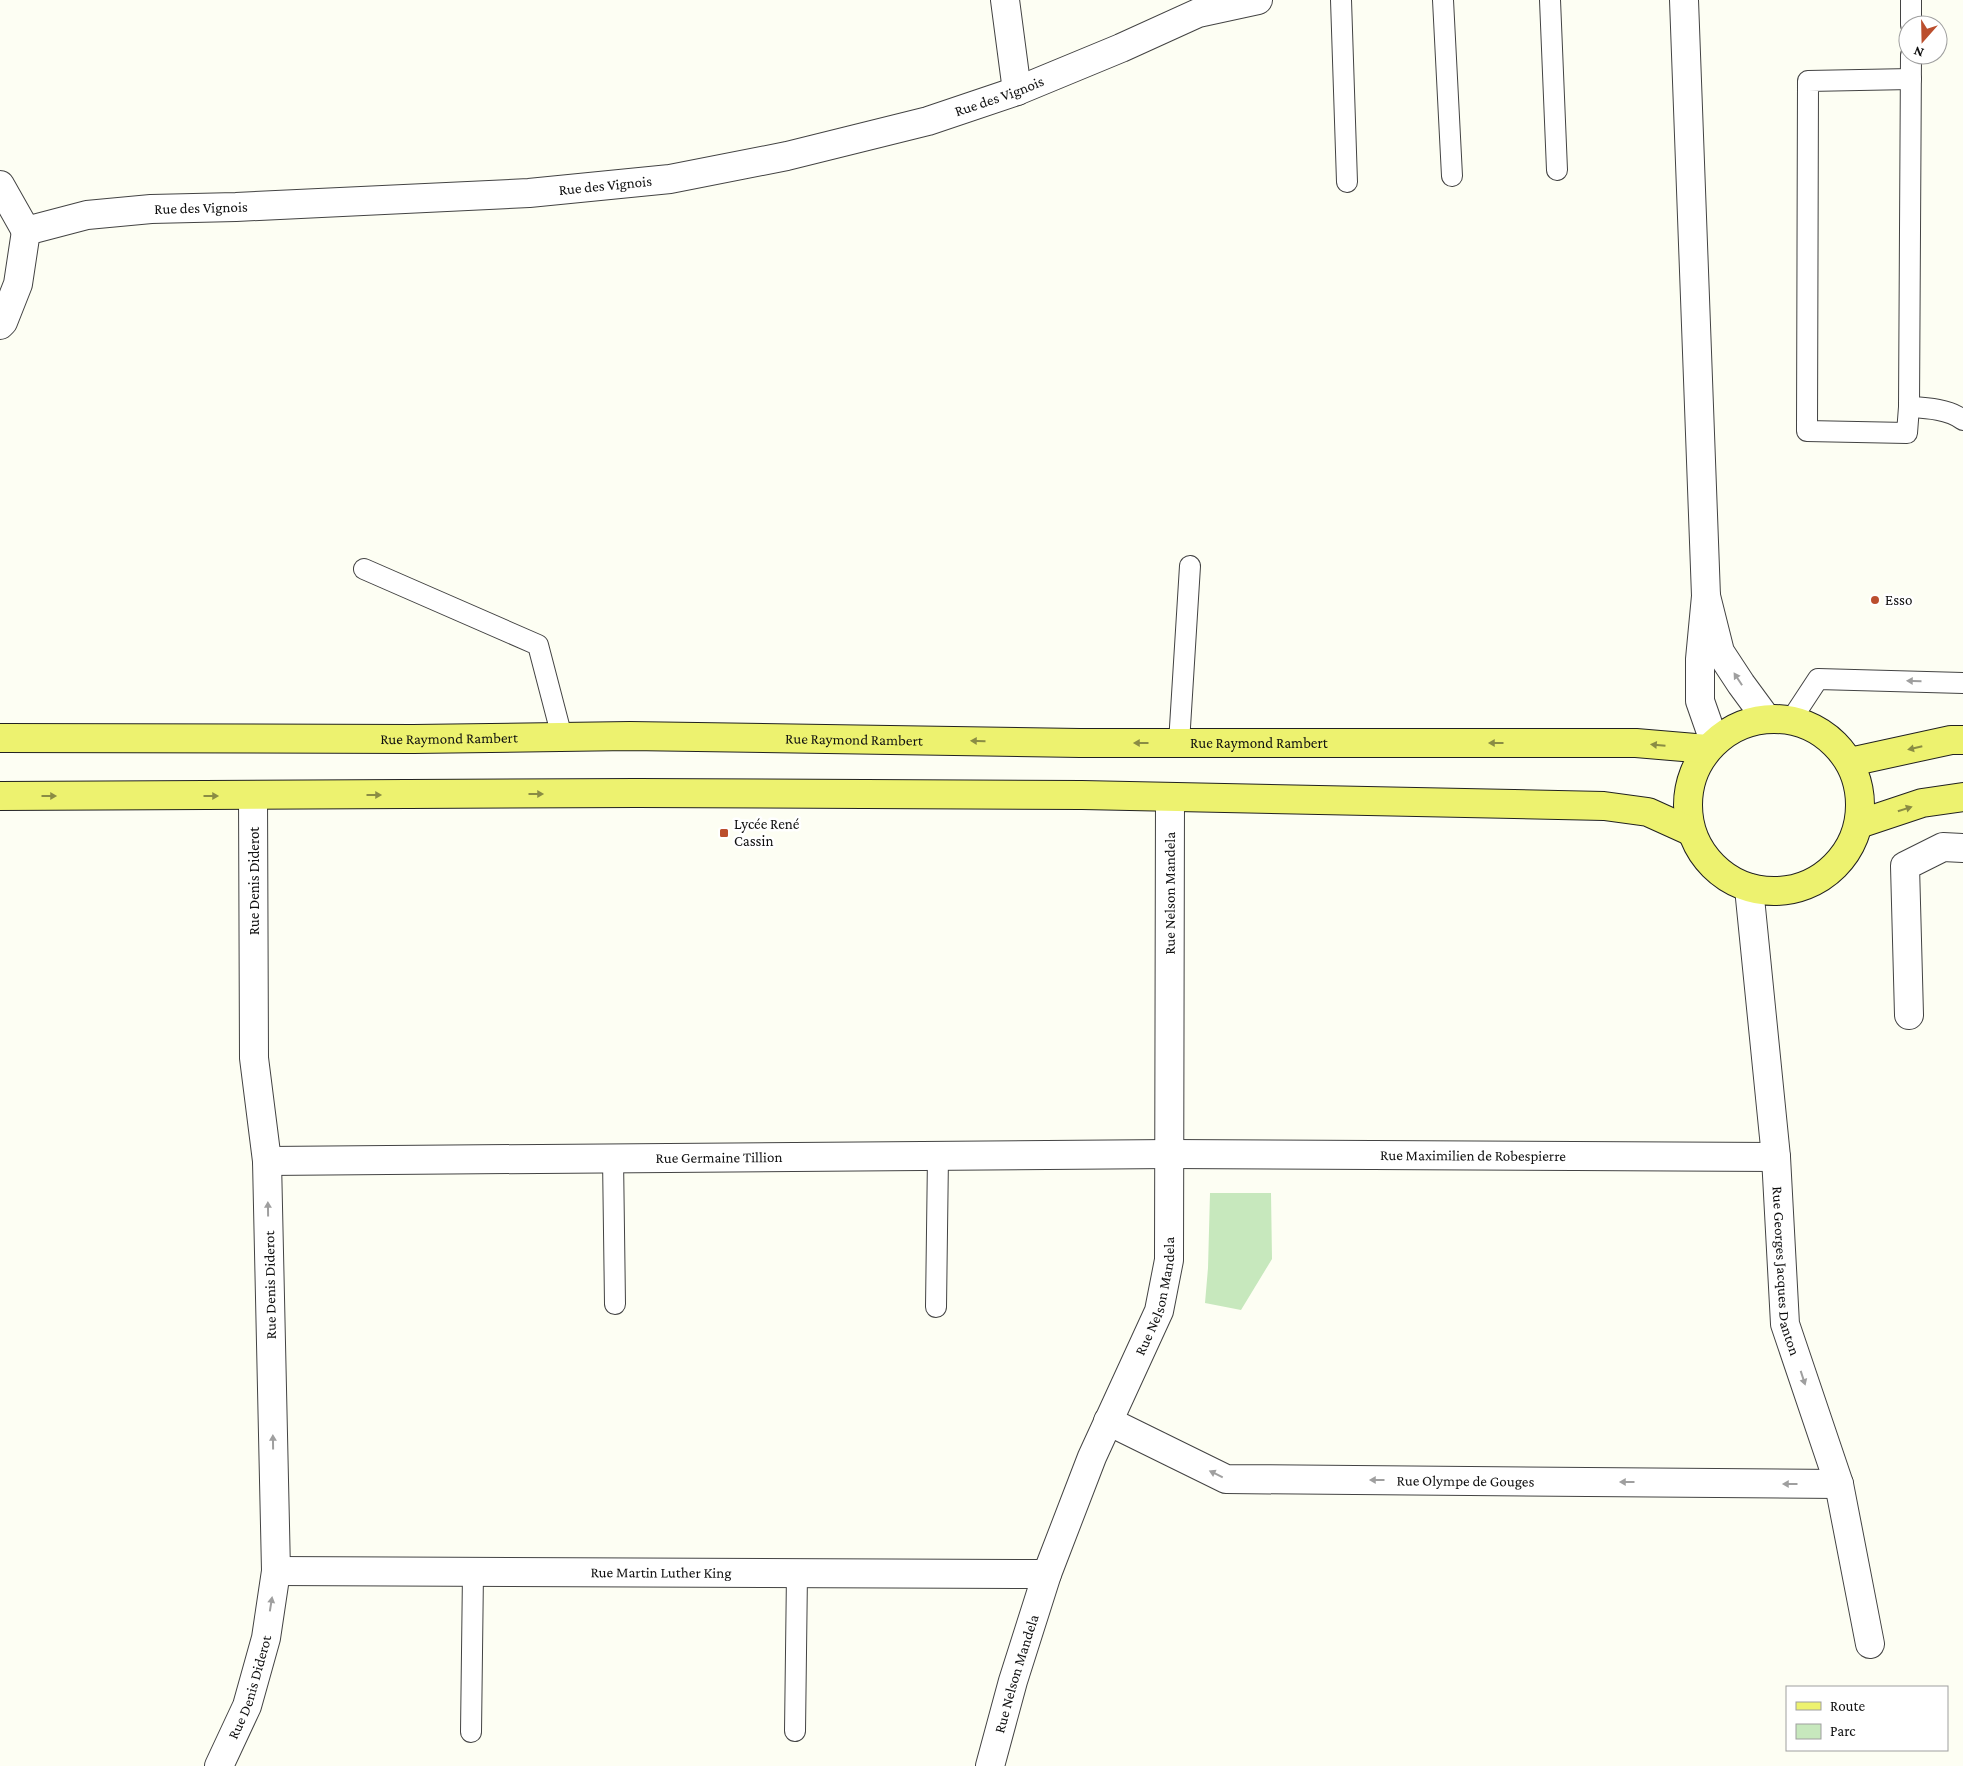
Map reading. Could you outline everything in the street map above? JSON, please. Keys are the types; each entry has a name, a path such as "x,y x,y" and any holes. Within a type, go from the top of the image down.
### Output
{"main road":[{"path":"1778,719 1814,728 1834,742 1850,762 1858,782 1861,803 1859,824 1848,850 1830,872 1805,886 1777,892 1749,888 1723,876 1703,856 1690,830 1687,802 1692,774 1710,745 1730,730 1747,722 1778,719"},
{"name":"Rue Raymond Rambert","path":"0,738 413,739 630,736 1080,743 1636,743 1710,745"},
{"path":"1850,762 1951,740 1963,740"},
{"path":"0,796 637,793 1170,797 1604,806 1648,812 1690,830"},
{"path":"1859,824 1922,803 1963,797"}],"street":[{"path":"1005,0 1017,91"},
{"name":"Rue des Vignois","path":"26,231 87,215 151,209 529,193 670,179 787,156 928,121 1017,91 1121,48 1198,13 1258,0"},
{"path":"1684,0 1706,596 1700,659 1700,701 1710,745"},
{"path":"0,185 26,231 18,284 3,322 0,325"},
{"path":"1706,596 1720,652 1778,719"},
{"name":"Rue Denis Diderot","path":"219,1766 247,1706 266,1638 276,1571 267,1161 254,1058 252,796"},
{"name":"Rue Nelson Mandela","path":"990,1766 1013,1681 1047,1574 1092,1457 1159,1311 1170,1260 1170,797"},
{"path":"1909,1015 1906,866 1942,848 1963,848"},
{"name":"Rue Georges Jacques Danton","path":"1749,888 1776,1157 1785,1324 1838,1484 1870,1644"},
{"name":"Rue Germaine Tillion","path":"267,1161 1171,1154"},
{"name":"Rue Maximilien de Robespierre","path":"1171,1154 1776,1157"},
{"name":"Rue Olympe de Gouges","path":"1108,1421 1226,1479 1838,1484"},
{"name":"Rue Martin Luther King","path":"276,1571 1047,1574"}],"lane":[{"path":"1341,0 1346,182"},
{"path":"1443,0 1452,176"},
{"path":"1550,0 1557,170"},
{"path":"1911,0 1911,15"},
{"path":"1911,65 1911,79 1909,407 1907,433 1807,431 1808,81 1911,79"},
{"path":"1909,407 1932,408 1963,420"},
{"path":"1178,743 1190,566"},
{"path":"364,569 538,645 562,737"},
{"path":"1778,719 1818,679 1963,683"},
{"path":"936,1307 938,1156"},
{"path":"613,1158 615,1304"},
{"path":"471,1732 473,1572"},
{"path":"795,1731 797,1573"}],"green space":[{"path":"1210,1193 1271,1193 1272,1259 1241,1310 1205,1303"}],"place":[{"name":"Esso","path":"1875,600"},
{"name":"Lycée René Cassin","path":"724,833"}]}
